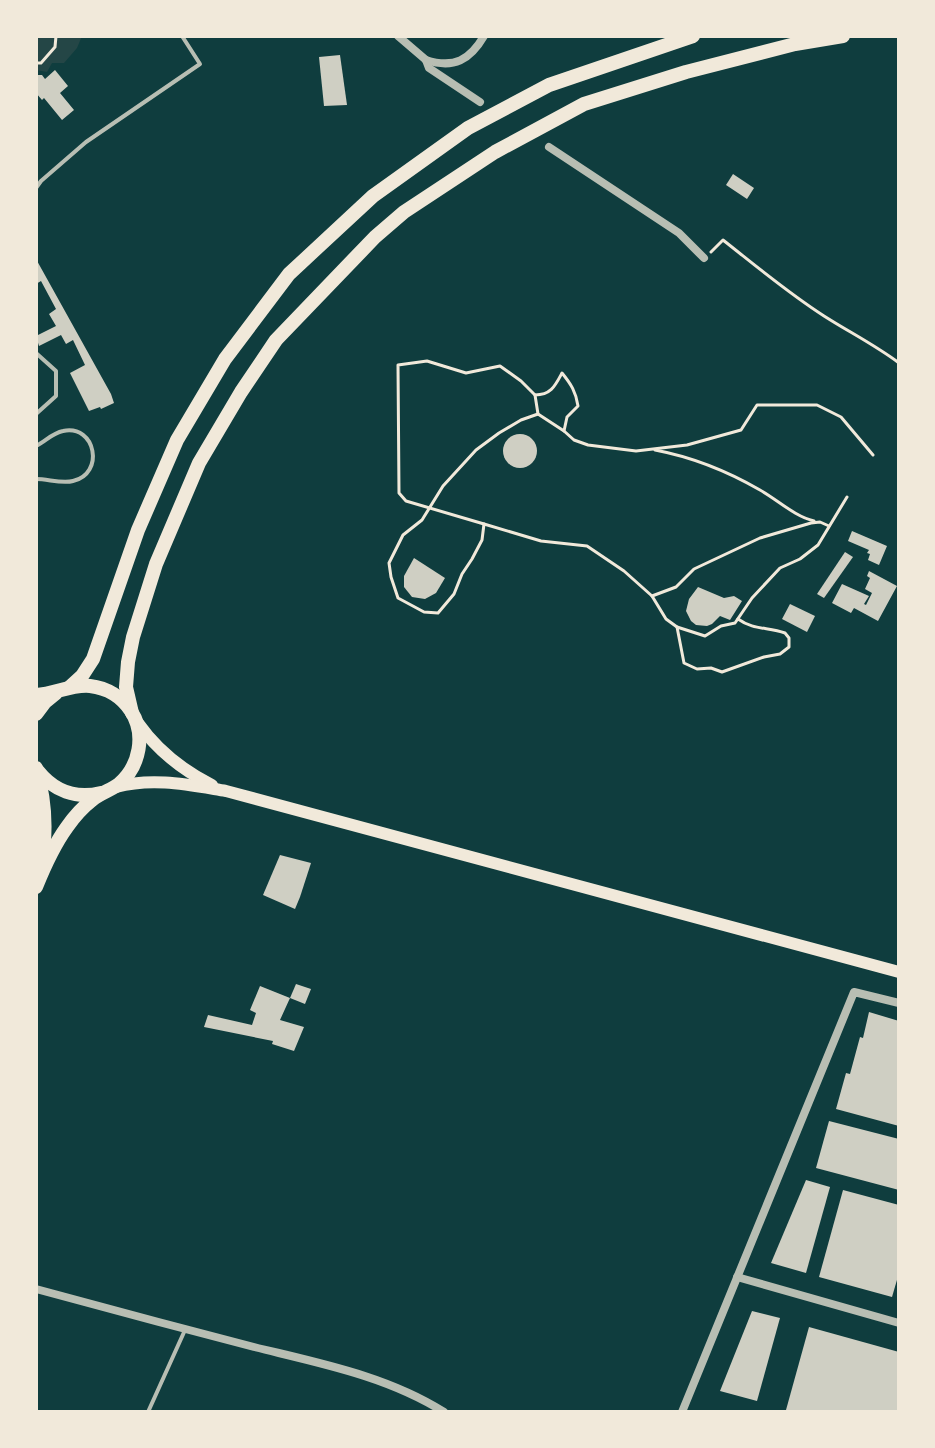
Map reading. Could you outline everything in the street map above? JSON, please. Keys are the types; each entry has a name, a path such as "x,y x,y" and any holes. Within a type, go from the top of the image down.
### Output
{"main road":[{"path":"36,714 45,702 82,676 93,659 138,530 177,440 225,359 289,274 373,196 468,128 549,85 693,36"},
{"path":"37,885 67,826 91,800 125,778 135,763 139,737 126,687 128,662 156,564 199,463 276,340 375,237 404,212 495,152 584,104 686,72 795,44 843,36"},
{"path":"36,695 87,685 113,693 124,702 169,758 196,777 226,791"},
{"path":"36,768 46,781 70,793 88,795 137,782 161,781 226,791 899,972"},
{"path":"36,768 45,842 37,885"}],"street":[{"path":"398,36 426,60 439,64 464,60 484,36"},
{"path":"426,60 429,68 480,102"},
{"path":"549,147 679,233 704,258"},
{"path":"682,1412 854,992 899,1003"},
{"path":"737,1277 899,1323"},
{"path":"36,1289 387,1383 424,1399 444,1412"}],"lane":[{"path":"36,188 86,142 200,64 182,36"},
{"path":"36,353 56,371 56,396 36,414"},
{"path":"36,446 59,431 75,431 90,441 94,456 88,471 76,481 36,479"},
{"path":"148,1412 186,1329"}],"path":[{"path":"36,63 41,63 55,47 56,36"},
{"path":"704,258 723,240 787,290 899,363"},
{"path":"847,497 818,545 800,559 780,568 752,598 735,623 721,626 705,636 677,627 666,619 652,596 624,571 587,546 541,541 406,501 399,493 398,365 427,361 466,373 500,366 535,395 538,414 574,440 588,445 636,451 687,445 741,430 757,405 817,405 841,417 873,455"},
{"path":"535,395 550,392 562,373 571,383 578,406 567,417 564,431"},
{"path":"484,524 482,540 454,594 438,613 424,612 398,598 389,563 403,535 422,520 455,471 476,450 521,420 538,414"},
{"path":"651,449 688,458 733,475 805,519 829,526"},
{"path":"652,596 676,587 694,569 727,552 760,538 818,522"},
{"path":"677,627 684,663 697,669 711,668 722,672 780,654 789,647 789,638 785,633 754,628 738,619"}],"shaded area":[{"path":"36,36 82,36 77,48 64,63 52,63 47,72 36,70"}],"building":[{"path":"340,55 347,105 324,106 319,57"},
{"path":"55,70 68,86 60,93 74,110 62,120 36,93 36,75 42,75 45,79"},
{"path":"733,174 754,188 747,199 726,185"},
{"path":"36,259 114,403 89,411 70,373 85,365 73,340 66,344 61,335 39,346 36,336 56,326 49,314 56,309 41,281 36,284"},
{"path":"520,434 532,439 537,451 532,463 520,468 508,463 503,451 508,439"},
{"path":"852,531 887,546 879,565 868,560 869,550 848,541"},
{"path":"845,552 853,557 824,598 817,594"},
{"path":"414,558 445,578 436,593 425,599 412,597 404,587 404,576"},
{"path":"869,571 897,586 878,621 854,608 851,613 832,603 842,584 869,596 866,605 872,593 865,589 870,578 867,576"},
{"path":"698,587 724,598 734,596 742,601 730,620 720,616 707,626 696,625 686,611 689,599"},
{"path":"790,604 815,616 807,632 782,619"},
{"path":"280,855 311,863 295,909 263,895"},
{"path":"296,984 311,989 305,1004 290,998"},
{"path":"260,986 290,998 280,1020 304,1027 294,1051 272,1044 273,1041 204,1027 208,1015 252,1025 256,1013 250,1010"},
{"path":"869,1012 899,1021 899,1126 836,1109 846,1073 850,1074 860,1037 863,1038"},
{"path":"829,1121 899,1139 899,1190 816,1168"},
{"path":"806,1180 830,1187 806,1273 771,1263"},
{"path":"843,1190 899,1205 899,1273 892,1297 819,1277"},
{"path":"752,1311 780,1318 757,1401 720,1391"},
{"path":"809,1327 899,1352 899,1412 786,1410"}]}
